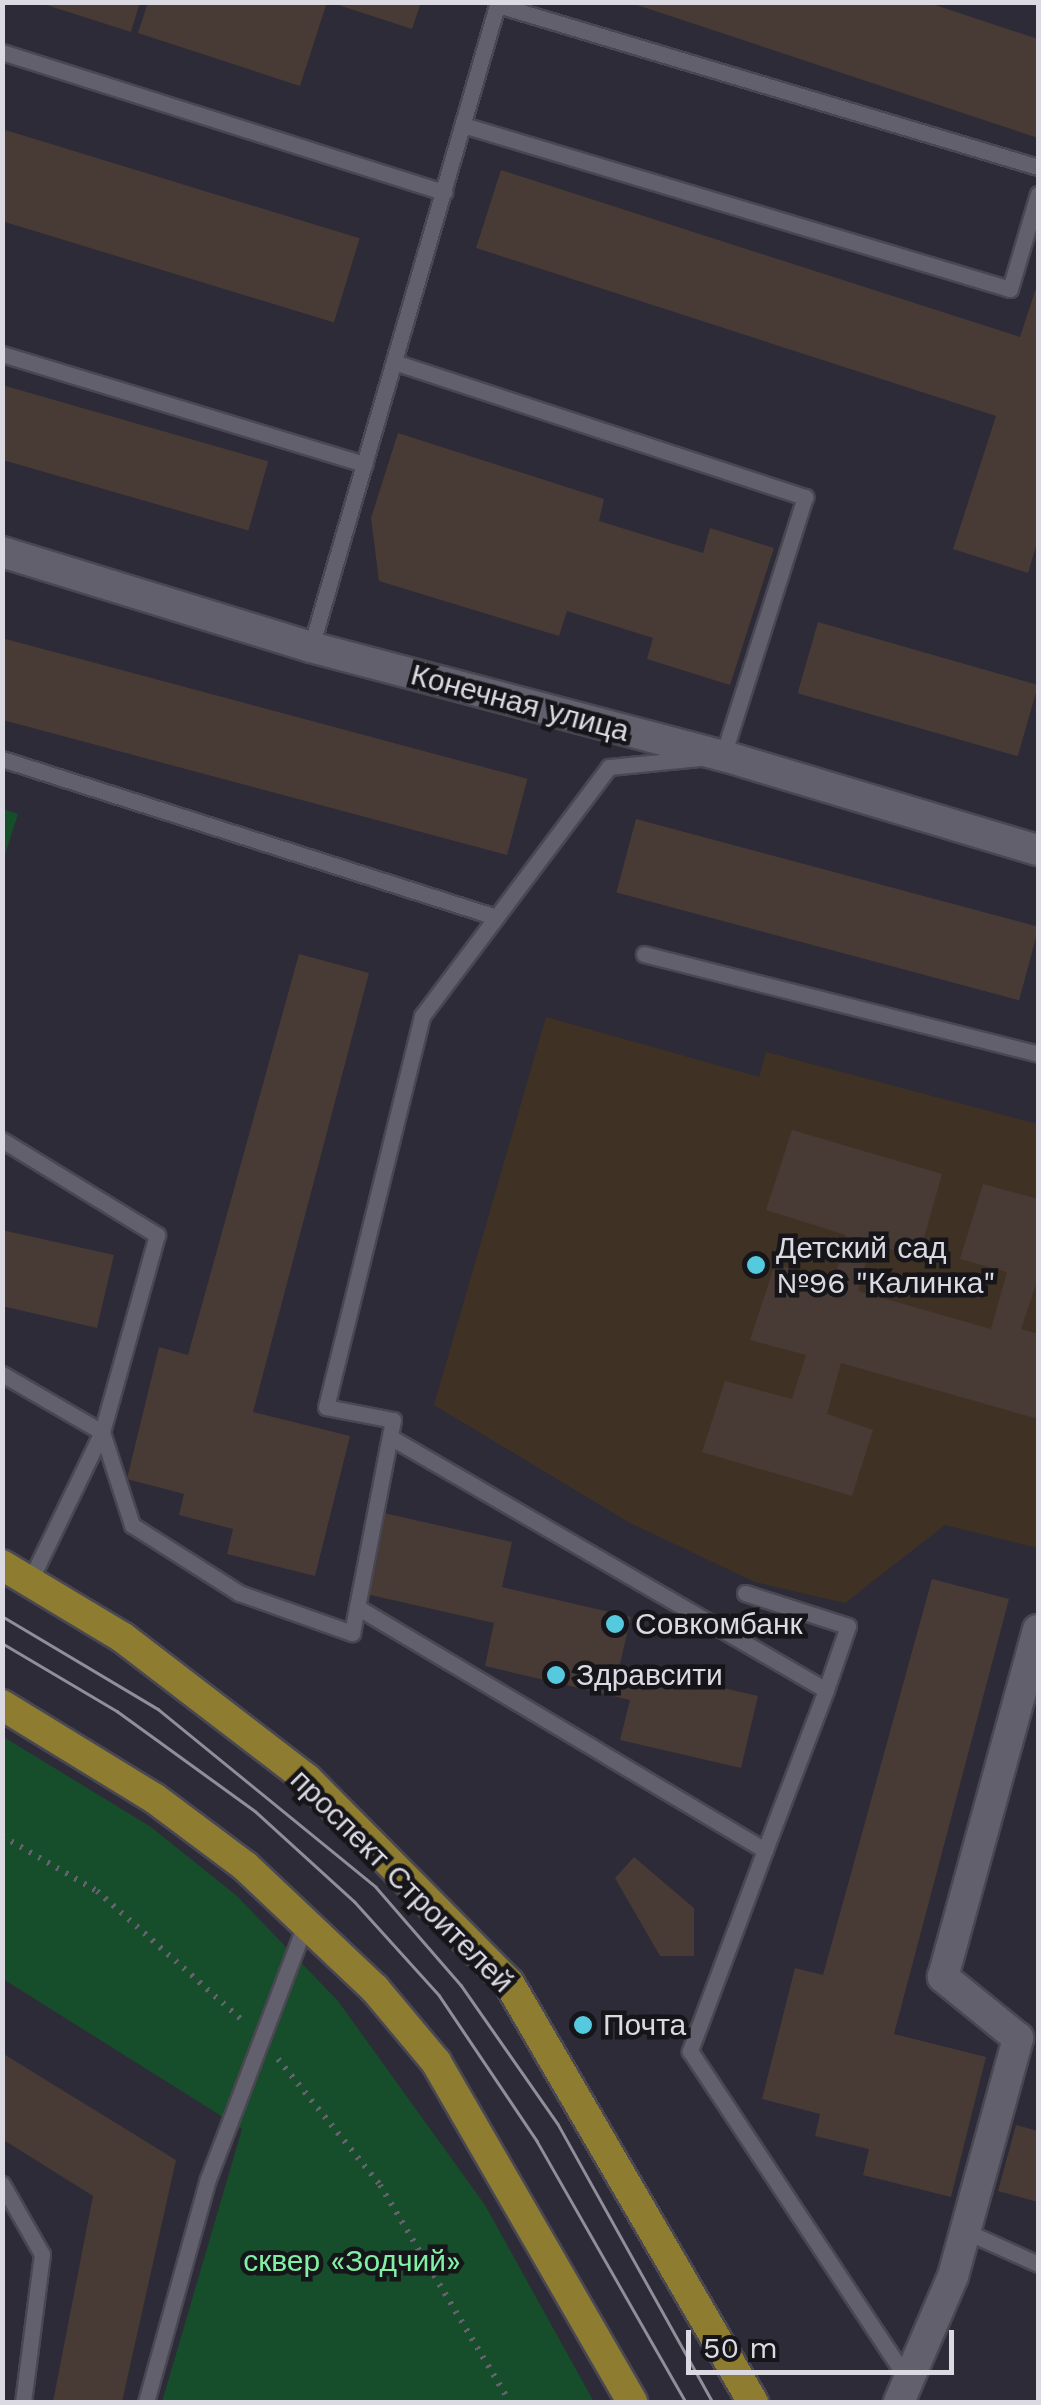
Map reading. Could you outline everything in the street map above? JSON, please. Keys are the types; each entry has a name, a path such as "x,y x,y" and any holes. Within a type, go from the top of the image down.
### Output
{"main road":[{"name":"проспект Строителей","path":"2,1565 122,1636 307,1779 509,1983 753,2402"},
{"path":"2,1705 154,1798 307,1920 436,2062 632,2402"}],"street":[{"name":"Конечная улица","path":"2,552 311,647 724,756 1038,850"},
{"path":"903,2391 966,2231 1028,2043 943,1977 1038,1630"}],"lane":[{"path":"311,647 498,4 1038,168"},
{"path":"2,52 444,192"},
{"path":"463,125 1010,290 1038,194"},
{"path":"2,354 365,464"},
{"path":"2,1374 102,1432 132,1525 239,1593 352,1634 393,1420 326,1407 422,1016 609,767 724,756 806,497 394,362"},
{"path":"2,759 496,917"},
{"path":"644,954 1038,1054"},
{"path":"2,1140 157,1235 102,1432 30,1581"},
{"path":"390,1438 826,1690"},
{"path":"745,1592 848,1626 690,2052 903,2391"},
{"path":"357,1607 765,1850"},
{"path":"146,2402 208,2179 307,1920"},
{"path":"2,2184 42,2254 22,2402"},
{"path":"966,2231 1038,2264"}],"path":[{"path":"2,1836 97,1890 262,2039 380,2186 510,2402"}],"shaded area":[{"name":"Детский сад №96 \"Калинка\"","path":"546,1017 759,1077 766,1052 1038,1124 1038,1548 945,1525 845,1603 755,1582 630,1523 434,1405"}],"green space":[{"path":"2,809 18,814 3,861"},
{"name":"сквер «Зодчий»","path":"2,1736 151,1827 237,1896 338,2001 485,2205 594,2402 162,2402 242,2129 3,1979"}],"building":[{"path":"37,2 140,2 131,32"},
{"path":"148,2 327,2 300,86 138,33"},
{"path":"329,2 421,2 412,29"},
{"path":"628,2 926,2 1038,39 1038,138"},
{"path":"2,129 360,238 334,323 2,221"},
{"path":"501,170 1020,337 1038,282 1038,540 1028,573 953,549 996,416 476,248"},
{"path":"2,385 268,461 248,531 2,460"},
{"path":"398,433 604,499 599,521 703,553 710,528 774,548 730,685 647,659 653,638 567,611 559,636 379,581 371,518"},
{"path":"818,622 1038,685 1018,756 798,693"},
{"path":"2,638 527,779 507,855 2,720"},
{"path":"636,819 1038,927 1019,1000 616,892"},
{"path":"299,954 369,973 253,1412 350,1436 315,1576 227,1554 233,1529 179,1515 184,1494 127,1479 159,1347 188,1355"},
{"path":"792,1130 942,1174 918,1259 871,1242 858,1291 991,1329 1007,1272 960,1259 983,1184 1038,1199 1038,1279 1021,1329 1038,1334 1038,1419 841,1363 827,1414 873,1430 852,1496 702,1452 725,1381 792,1399 806,1355 750,1340 775,1264 834,1281 846,1235 766,1210"},
{"path":"2,1230 114,1255 97,1328 2,1306"},
{"path":"384,1513 512,1542 502,1587 631,1617 620,1664 758,1696 741,1768 620,1740 630,1700 485,1666 494,1623 366,1594"},
{"path":"932,1579 1009,1599 894,2034 986,2057 951,2197 863,2175 869,2149 815,2136 820,2114 762,2099 795,1968 823,1975"},
{"path":"634,1857 694,1908 694,1956 660,1956 615,1878"},
{"path":"2,2053 176,2160 122,2402 53,2402 93,2196 2,2139"},
{"path":"1016,2125 1038,2131 1038,2202 998,2191"}],"tram line":[{"path":"2,1616 158,1709 376,1887 461,1985 558,2124 713,2402"},
{"path":"2,1643 117,1711 255,1811 355,1902 439,1995 537,2141 686,2402"}],"place":[{"name":"Детский сад №96 \"Калинка\"","path":"756,1265"},
{"name":"Совкомбанк","path":"615,1624"},
{"name":"Здравсити","path":"556,1675"},
{"name":"Почта","path":"583,2025"}]}
